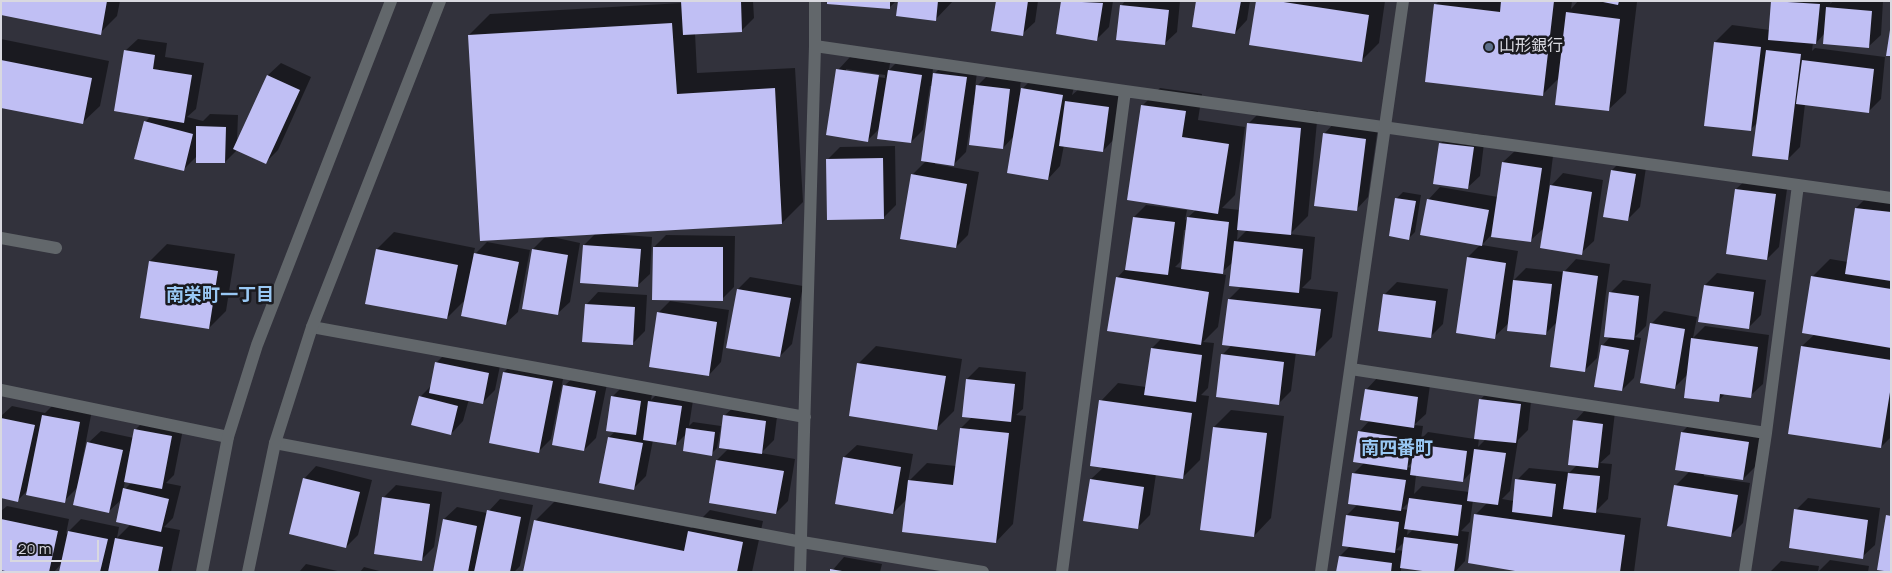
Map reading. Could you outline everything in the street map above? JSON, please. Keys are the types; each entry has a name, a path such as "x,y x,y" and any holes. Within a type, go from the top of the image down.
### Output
{"street":[{"path":"202,572 228,436 257,345 391,1"},
{"path":"248,572 275,443 312,327 440,1"},
{"path":"800,572 815,1"},
{"path":"1321,572 1403,1"},
{"path":"815,46 1891,198"},
{"path":"1062,572 1125,91"},
{"path":"1746,572 1798,185"},
{"path":"1,238 56,248"},
{"path":"312,327 804,417"},
{"path":"1351,369 1766,433"},
{"path":"1,390 228,436"},
{"path":"275,443 802,542 983,572"}],"building":[{"path":"1,1 107,1 101,35 1,15"},
{"path":"681,1 741,1 742,32 683,35"},
{"path":"827,1 890,1 890,9 827,4"},
{"path":"898,1 938,1 936,21 896,16"},
{"path":"996,1 1028,1 1023,36 991,31"},
{"path":"1061,1 1103,3 1097,41 1056,34"},
{"path":"1196,1 1241,1 1235,34 1192,27"},
{"path":"1256,1 1277,1 1369,15 1362,62 1249,45"},
{"name":"山形銀行","path":"1501,1 1554,1 1543,96 1425,82 1434,4 1500,12"},
{"path":"1598,1 1619,1 1618,5"},
{"path":"1771,1 1820,4 1816,44 1768,40"},
{"path":"1120,5 1169,10 1165,45 1116,40"},
{"path":"1826,7 1872,11 1869,48 1823,44"},
{"path":"1566,12 1620,19 1609,111 1555,105"},
{"path":"672,23 677,94 775,88 782,224 480,241 468,35"},
{"path":"1890,30 1891,56 1886,56"},
{"path":"1714,42 1761,47 1751,131 1704,126"},
{"path":"124,50 155,55 153,69 192,75 184,123 114,111"},
{"path":"1766,50 1801,54 1788,160 1752,156"},
{"path":"1,60 92,78 83,124 1,108"},
{"path":"1802,60 1874,69 1869,113 1796,104"},
{"path":"836,69 879,75 868,142 826,135"},
{"path":"888,70 922,75 911,143 877,139"},
{"path":"933,73 967,77 954,166 921,161"},
{"path":"267,75 300,90 266,164 233,149"},
{"path":"976,85 1010,89 1003,149 969,145"},
{"path":"1021,88 1063,95 1048,180 1007,173"},
{"path":"1065,101 1109,107 1103,152 1059,146"},
{"path":"1141,105 1186,111 1182,137 1229,144 1218,214 1127,200"},
{"path":"144,121 193,134 184,171 134,159"},
{"path":"1247,123 1301,128 1291,235 1237,230"},
{"path":"196,126 226,127 225,163 196,163"},
{"path":"1323,133 1366,139 1357,211 1314,206"},
{"path":"1439,143 1474,147 1468,189 1433,184"},
{"path":"883,158 884,219 827,220 826,159"},
{"path":"1502,162 1542,168 1531,242 1491,237"},
{"path":"1611,170 1636,174 1628,221 1603,217"},
{"path":"911,174 967,184 956,248 900,239"},
{"path":"1550,185 1592,192 1582,255 1540,248"},
{"path":"1735,189 1776,194 1767,260 1726,254"},
{"path":"1395,198 1416,201 1409,240 1389,236"},
{"path":"1427,199 1489,210 1482,246 1420,235"},
{"path":"1855,208 1891,212 1891,281 1845,274"},
{"path":"1133,217 1175,222 1168,275 1125,270"},
{"path":"1187,217 1229,222 1223,274 1181,269"},
{"path":"1234,241 1303,249 1299,293 1229,286"},
{"path":"583,245 641,249 638,287 580,283"},
{"path":"653,247 723,247 723,301 652,300"},
{"path":"376,249 458,265 447,319 365,304"},
{"path":"532,249 568,255 558,315 522,309"},
{"path":"474,253 519,262 506,325 461,316"},
{"path":"1467,257 1506,263 1495,339 1456,333"},
{"path":"149,261 218,271 209,329 140,318"},
{"path":"1563,271 1598,276 1585,372 1550,367"},
{"path":"1811,276 1891,289 1891,348 1802,333"},
{"path":"1116,277 1209,292 1201,345 1107,331"},
{"path":"1513,280 1552,284 1546,335 1507,331"},
{"path":"1704,285 1754,292 1749,329 1698,322"},
{"path":"737,289 791,298 780,357 726,348"},
{"path":"1609,292 1639,296 1634,340 1604,337"},
{"path":"1383,294 1436,301 1431,338 1378,331"},
{"path":"1228,299 1321,309 1315,356 1222,345"},
{"path":"585,304 635,307 633,345 582,342"},
{"path":"657,312 717,322 709,376 649,367"},
{"path":"1650,323 1685,329 1675,389 1640,383"},
{"path":"1691,338 1758,347 1751,398 1720,394 1719,402 1684,398"},
{"path":"1601,345 1629,350 1622,391 1594,387"},
{"path":"1801,346 1891,360 1891,386 1881,448 1788,434"},
{"path":"1151,348 1202,355 1196,402 1144,395"},
{"path":"1221,354 1284,362 1279,405 1216,397"},
{"path":"435,362 489,373 483,404 429,393"},
{"path":"857,363 946,376 937,430 849,416"},
{"path":"503,372 553,381 539,453 489,443"},
{"path":"966,379 1015,384 1011,422 962,417"},
{"path":"563,385 596,391 584,451 552,445"},
{"path":"1365,389 1418,397 1414,428 1360,420"},
{"path":"419,396 458,406 451,435 411,425"},
{"path":"611,396 641,401 636,435 606,431"},
{"path":"1479,399 1521,404 1516,443 1474,439"},
{"path":"1099,400 1192,413 1183,479 1090,466"},
{"path":"648,401 682,406 676,445 643,440"},
{"path":"42,415 80,422 65,503 26,495"},
{"path":"723,415 766,421 762,454 719,448"},
{"path":"1,418 35,425 18,502 1,498"},
{"path":"1573,420 1603,424 1598,468 1568,465"},
{"path":"1213,427 1267,433 1254,537 1200,530"},
{"path":"686,428 715,432 712,456 683,451"},
{"path":"960,428 1009,433 996,543 902,532 908,480 953,485"},
{"path":"134,429 172,436 162,489 124,482"},
{"path":"1358,431 1411,439 1407,470 1353,462"},
{"path":"1681,432 1749,442 1743,480 1675,470"},
{"path":"608,437 643,443 634,490 599,483"},
{"path":"87,442 123,450 109,513 73,505"},
{"path":"1414,444 1467,451 1463,482 1410,475"},
{"path":"1474,449 1506,453 1498,505 1467,501"},
{"path":"843,457 901,467 893,514 835,504"},
{"path":"716,460 784,471 776,514 709,503"},
{"path":"1352,473 1406,480 1401,511 1348,504"},
{"path":"1568,473 1600,476 1596,513 1563,509"},
{"path":"303,478 360,492 346,548 289,534"},
{"path":"1090,479 1144,487 1138,529 1083,521"},
{"path":"1515,479 1556,484 1552,517 1512,512"},
{"path":"1674,485 1738,495 1731,537 1667,526"},
{"path":"123,488 169,499 161,532 116,522"},
{"path":"382,497 430,504 422,561 374,554"},
{"path":"1409,498 1462,505 1458,536 1404,529"},
{"path":"1794,509 1868,520 1863,559 1789,548"},
{"path":"487,510 521,517 510,572 474,572"},
{"path":"1474,514 1625,535 1620,572 1521,572 1468,563"},
{"path":"1346,515 1399,522 1395,553 1342,546"},
{"path":"1886,515 1891,516 1891,572 1877,570"},
{"path":"1,519 58,531 49,572 9,572 1,570"},
{"path":"443,519 477,526 468,572 433,572"},
{"path":"534,520 684,551 688,531 743,542 737,572 523,572"},
{"path":"68,531 108,539 100,572 59,572"},
{"path":"1404,537 1458,544 1454,572 1430,572 1400,568"},
{"path":"115,538 163,547 158,572 108,572"},
{"path":"1339,556 1392,563 1391,572 1336,572"},
{"path":"830,569 842,571 842,572 830,572"}],"place":[{"name":"山形銀行","path":"1489,47"}],"district":[{"name":"南栄町一丁目","path":"220,296"},
{"name":"南四番町","path":"1397,449"}]}
